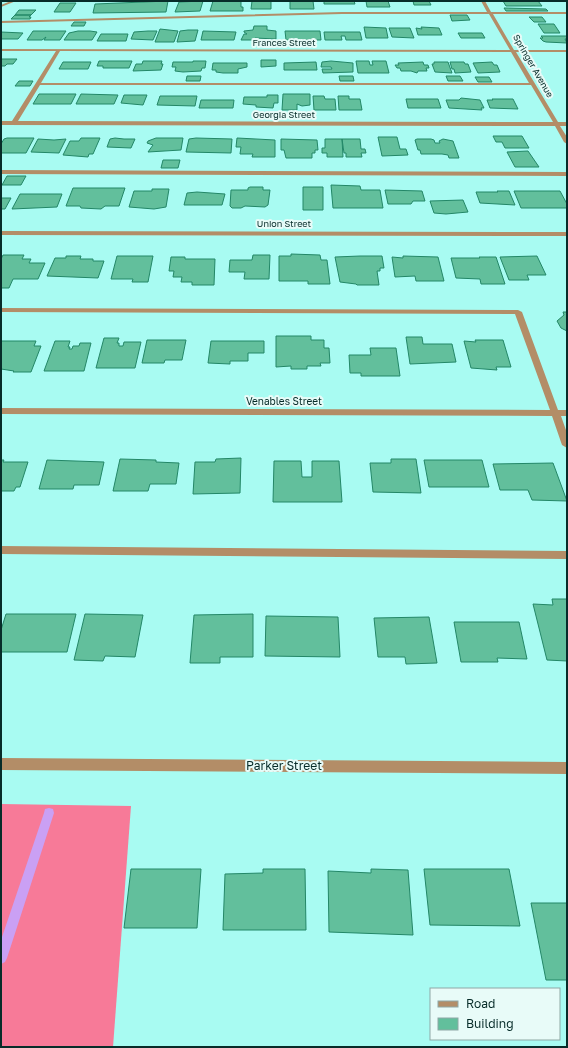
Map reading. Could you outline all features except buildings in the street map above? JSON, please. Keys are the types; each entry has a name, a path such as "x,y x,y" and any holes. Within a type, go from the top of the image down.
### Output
{"street":[{"path":"1,6 14,1"},
{"name":"Springer Avenue","path":"483,1 567,142"},
{"path":"1,22 342,13 567,13"},
{"name":"Frances Street","path":"1,50 567,51"},
{"path":"14,123 59,50"},
{"path":"39,84 533,84"},
{"name":"Georgia Street","path":"1,123 567,124"},
{"path":"1,172 567,174"},
{"name":"Union Street","path":"1,233 567,234"},
{"path":"1,310 518,312 567,445"},
{"name":"Venables Street","path":"1,410 567,413"},
{"path":"1,550 567,556"},
{"name":"Parker Street","path":"1,764 567,768"}],"shaded area":[{"path":"1,804 131,806 113,1047 1,1047"}],"waterway":[{"path":"1,958 49,813"}]}
